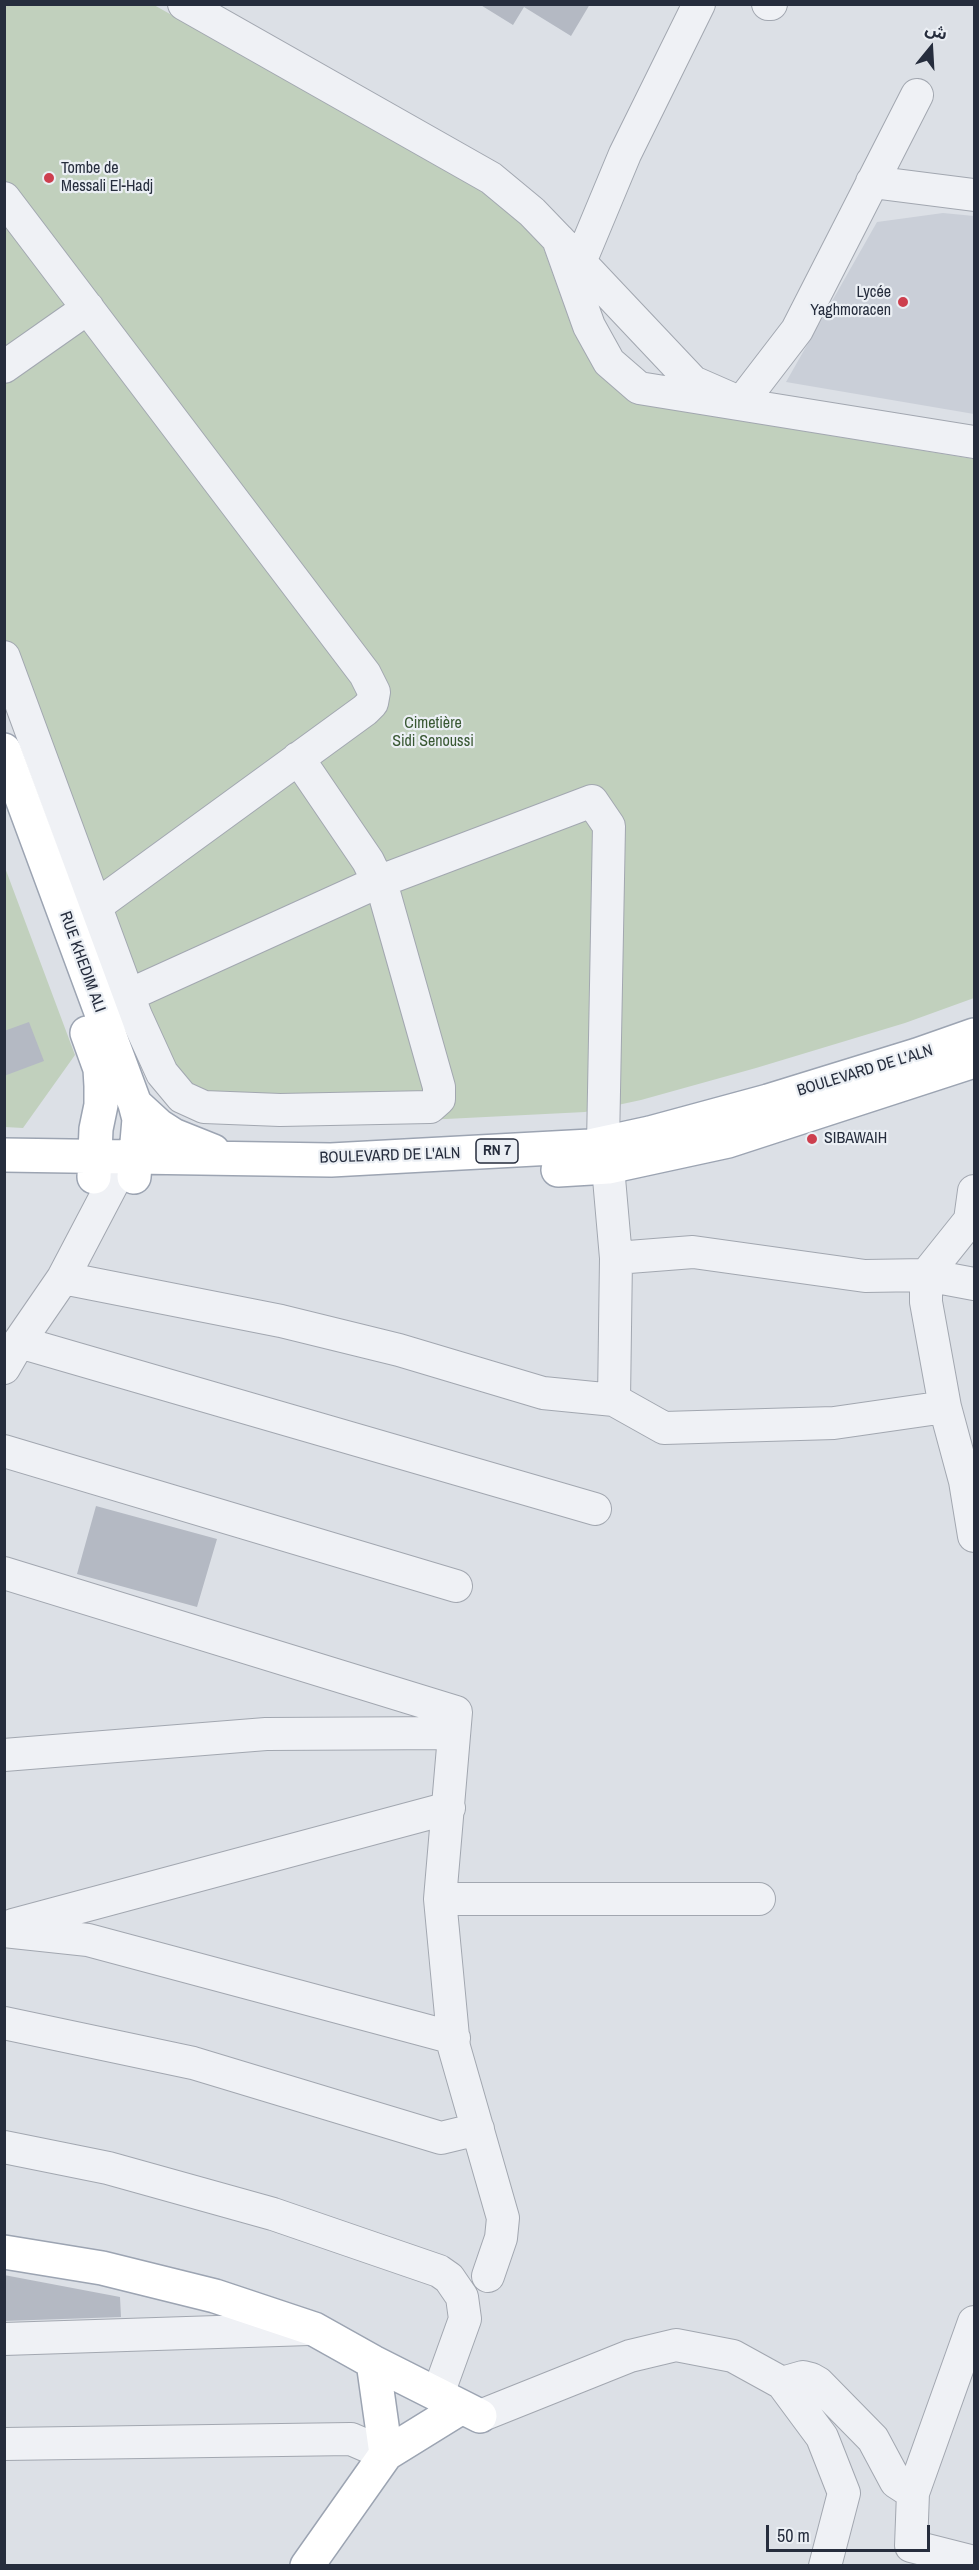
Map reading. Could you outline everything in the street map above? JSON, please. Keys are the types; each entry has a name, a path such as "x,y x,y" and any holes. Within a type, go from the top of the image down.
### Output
{"main road":[{"name":"RUE KHEDIM ALI","path":"4,750 135,1104 138,1131 115,1168"},
{"name":"RUE KHEDIM ALI","path":"4,812 100,1069 101,1105 115,1168"},
{"name":"BOULEVARD DE L'ALN","path":"4,1176 232,1158 331,1160 590,1146 606,1155 975,1035"},
{"name":"BOULEVARD DE L'ALN","path":"4,1155 115,1168 349,1180 728,1141 975,1061"},
{"path":"135,1104 159,1126 173,1135 232,1158"},
{"path":"4,2252 102,2268 204,2293 314,2329 460,2406 386,2454 308,2565"},
{"path":"374,2362 386,2454"}],"street":[{"path":"184,4 491,178 532,212 693,382 741,403"},
{"path":"580,262 625,154 699,4"},
{"path":"741,403 796,330 916,95"},
{"path":"872,182 975,195"},
{"path":"4,198 365,674 374,692 372,703 365,710 96,906"},
{"path":"558,239 589,326 609,362 639,388 975,442"},
{"path":"4,367 88,308"},
{"path":"4,657 129,995 162,1073 182,1097 204,1107 280,1110 424,1109 430,1107 439,1099 439,1087 385,896 368,861 298,758"},
{"path":"129,995 378,882 592,801 609,826 606,1155 616,1258 614,1400"},
{"path":"115,1168 63,1278 12,1355 595,1509"},
{"path":"975,1191 970,1220 926,1275 926,1302 945,1407 966,1481 975,1536"},
{"path":"616,1258 693,1252 865,1276 926,1275 975,1284"},
{"path":"63,1278 281,1321 399,1350 543,1392 614,1400 664,1428 834,1424 945,1407"},
{"path":"4,1451 456,1586"},
{"path":"4,1573 456,1712 440,1899 454,2047 502,2218 501,2238 488,2276"},
{"path":"4,1755 266,1734 454,1733"},
{"path":"4,1929 449,1808"},
{"path":"440,1899 759,1899"},
{"path":"4,1929 88,1940 454,2038"},
{"path":"4,2023 193,2062 441,2138 478,2129"},
{"path":"4,2147 108,2168 273,2214 439,2271 457,2286 462,2296 465,2319 460,2406 630,2356 676,2345 733,2356 782,2383 822,2436 844,2493 825,2565"},
{"path":"975,2322 913,2493 911,2546 975,2562"},
{"path":"4,2339 314,2329"},
{"path":"782,2383 803,2377 818,2383 873,2439 896,2482 913,2493"},
{"path":"4,2444 351,2439 386,2454"}],"shaded area":[{"name":"Lycée Yaghmoracen","path":"943,213 974,216 974,414 786,382 877,222"}],"green space":[{"name":"Cimetière Sidi Senoussi","path":"5,5 154,5 483,190 522,222 542,244 574,333 597,373 632,403 974,459 974,998 905,1023 756,1068 641,1100 585,1112 426,1120 175,1106 5,690"},
{"path":"4,865 75,1055 23,1128 5,1127"}],"building":[{"path":"479,4 590,4 571,36 524,7 513,25"},
{"path":"29,1022 44,1061 4,1076 4,1031"},
{"path":"96,1506 217,1539 197,1607 77,1574"},
{"path":"4,2275 120,2297 121,2317 4,2321"}],"place":[{"name":"Tombe de Messali El-Hadj","path":"49,178"},
{"name":"Lycée Yaghmoracen","path":"903,302"},
{"name":"SIBAWAIH","path":"812,1139"}]}
